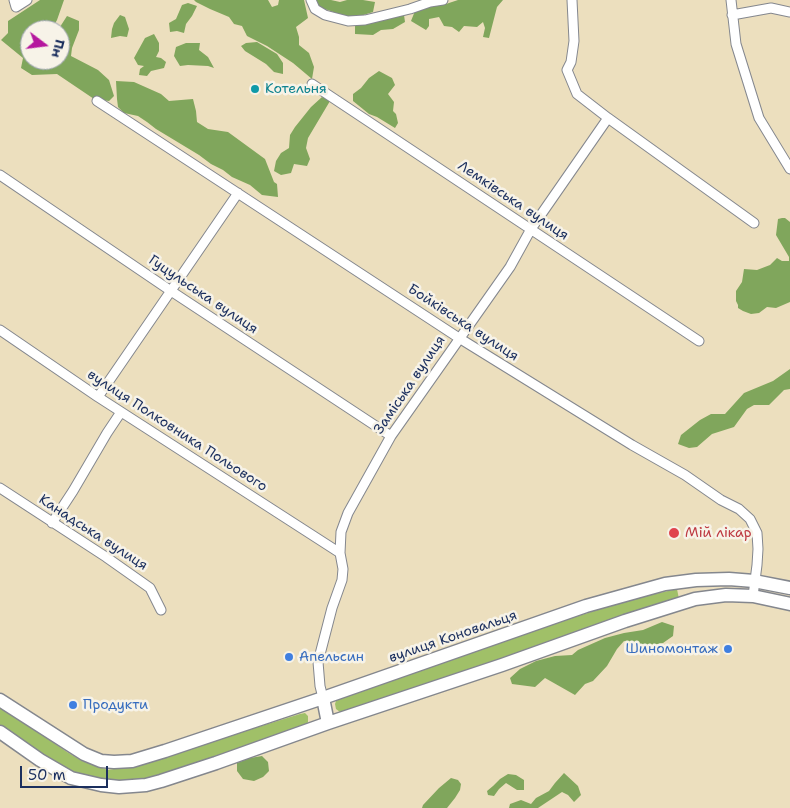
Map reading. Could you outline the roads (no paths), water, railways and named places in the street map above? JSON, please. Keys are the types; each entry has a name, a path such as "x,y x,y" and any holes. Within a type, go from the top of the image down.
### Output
{"main road":[{"name":"вулиця Коновальця","path":"0,700 84,754 101,761 132,761 323,698 586,606 665,584 696,580 730,579 754,581 790,588"},
{"path":"695,599 696,580"},
{"path":"0,732 40,760 71,778 101,785 126,787 146,785 502,665 625,621 695,599 726,595 752,596 790,604"},
{"path":"323,698 328,723"}],"street":[{"path":"14,0 16,7 27,0"},
{"path":"311,0 315,9 325,15 348,21 365,20 443,0"},
{"path":"572,0 574,41 571,62 567,70 577,94 754,223"},
{"path":"731,0 736,44 759,118 790,169"},
{"path":"732,15 771,8 790,12"},
{"name":"Лемківська вулиця","path":"312,84 699,341"},
{"name":"Бойківська вулиця","path":"97,101 459,338 632,446 685,475 720,500 739,508 750,519 757,533 757,565 752,596"},
{"name":"Заміська вулиця","path":"323,698 318,662 332,608 342,580 341,532 348,513 392,436 510,267 531,229 608,118"},
{"name":"Гуцульська вулиця","path":"0,175 171,291 392,436"},
{"path":"98,397 238,193"},
{"name":"вулиця Полковника Польового","path":"0,330 98,397 340,553"},
{"path":"52,522 121,412"},
{"name":"Канадська вулиця","path":"0,488 150,588 161,610"}],"place":[{"name":"Котельня","path":"255,89"},
{"name":"Мій лікар","path":"674,533"},
{"name":"Шиномонтаж","path":"728,649"},
{"name":"Апельсин","path":"289,657"},
{"name":"Продукти","path":"73,705"}]}
